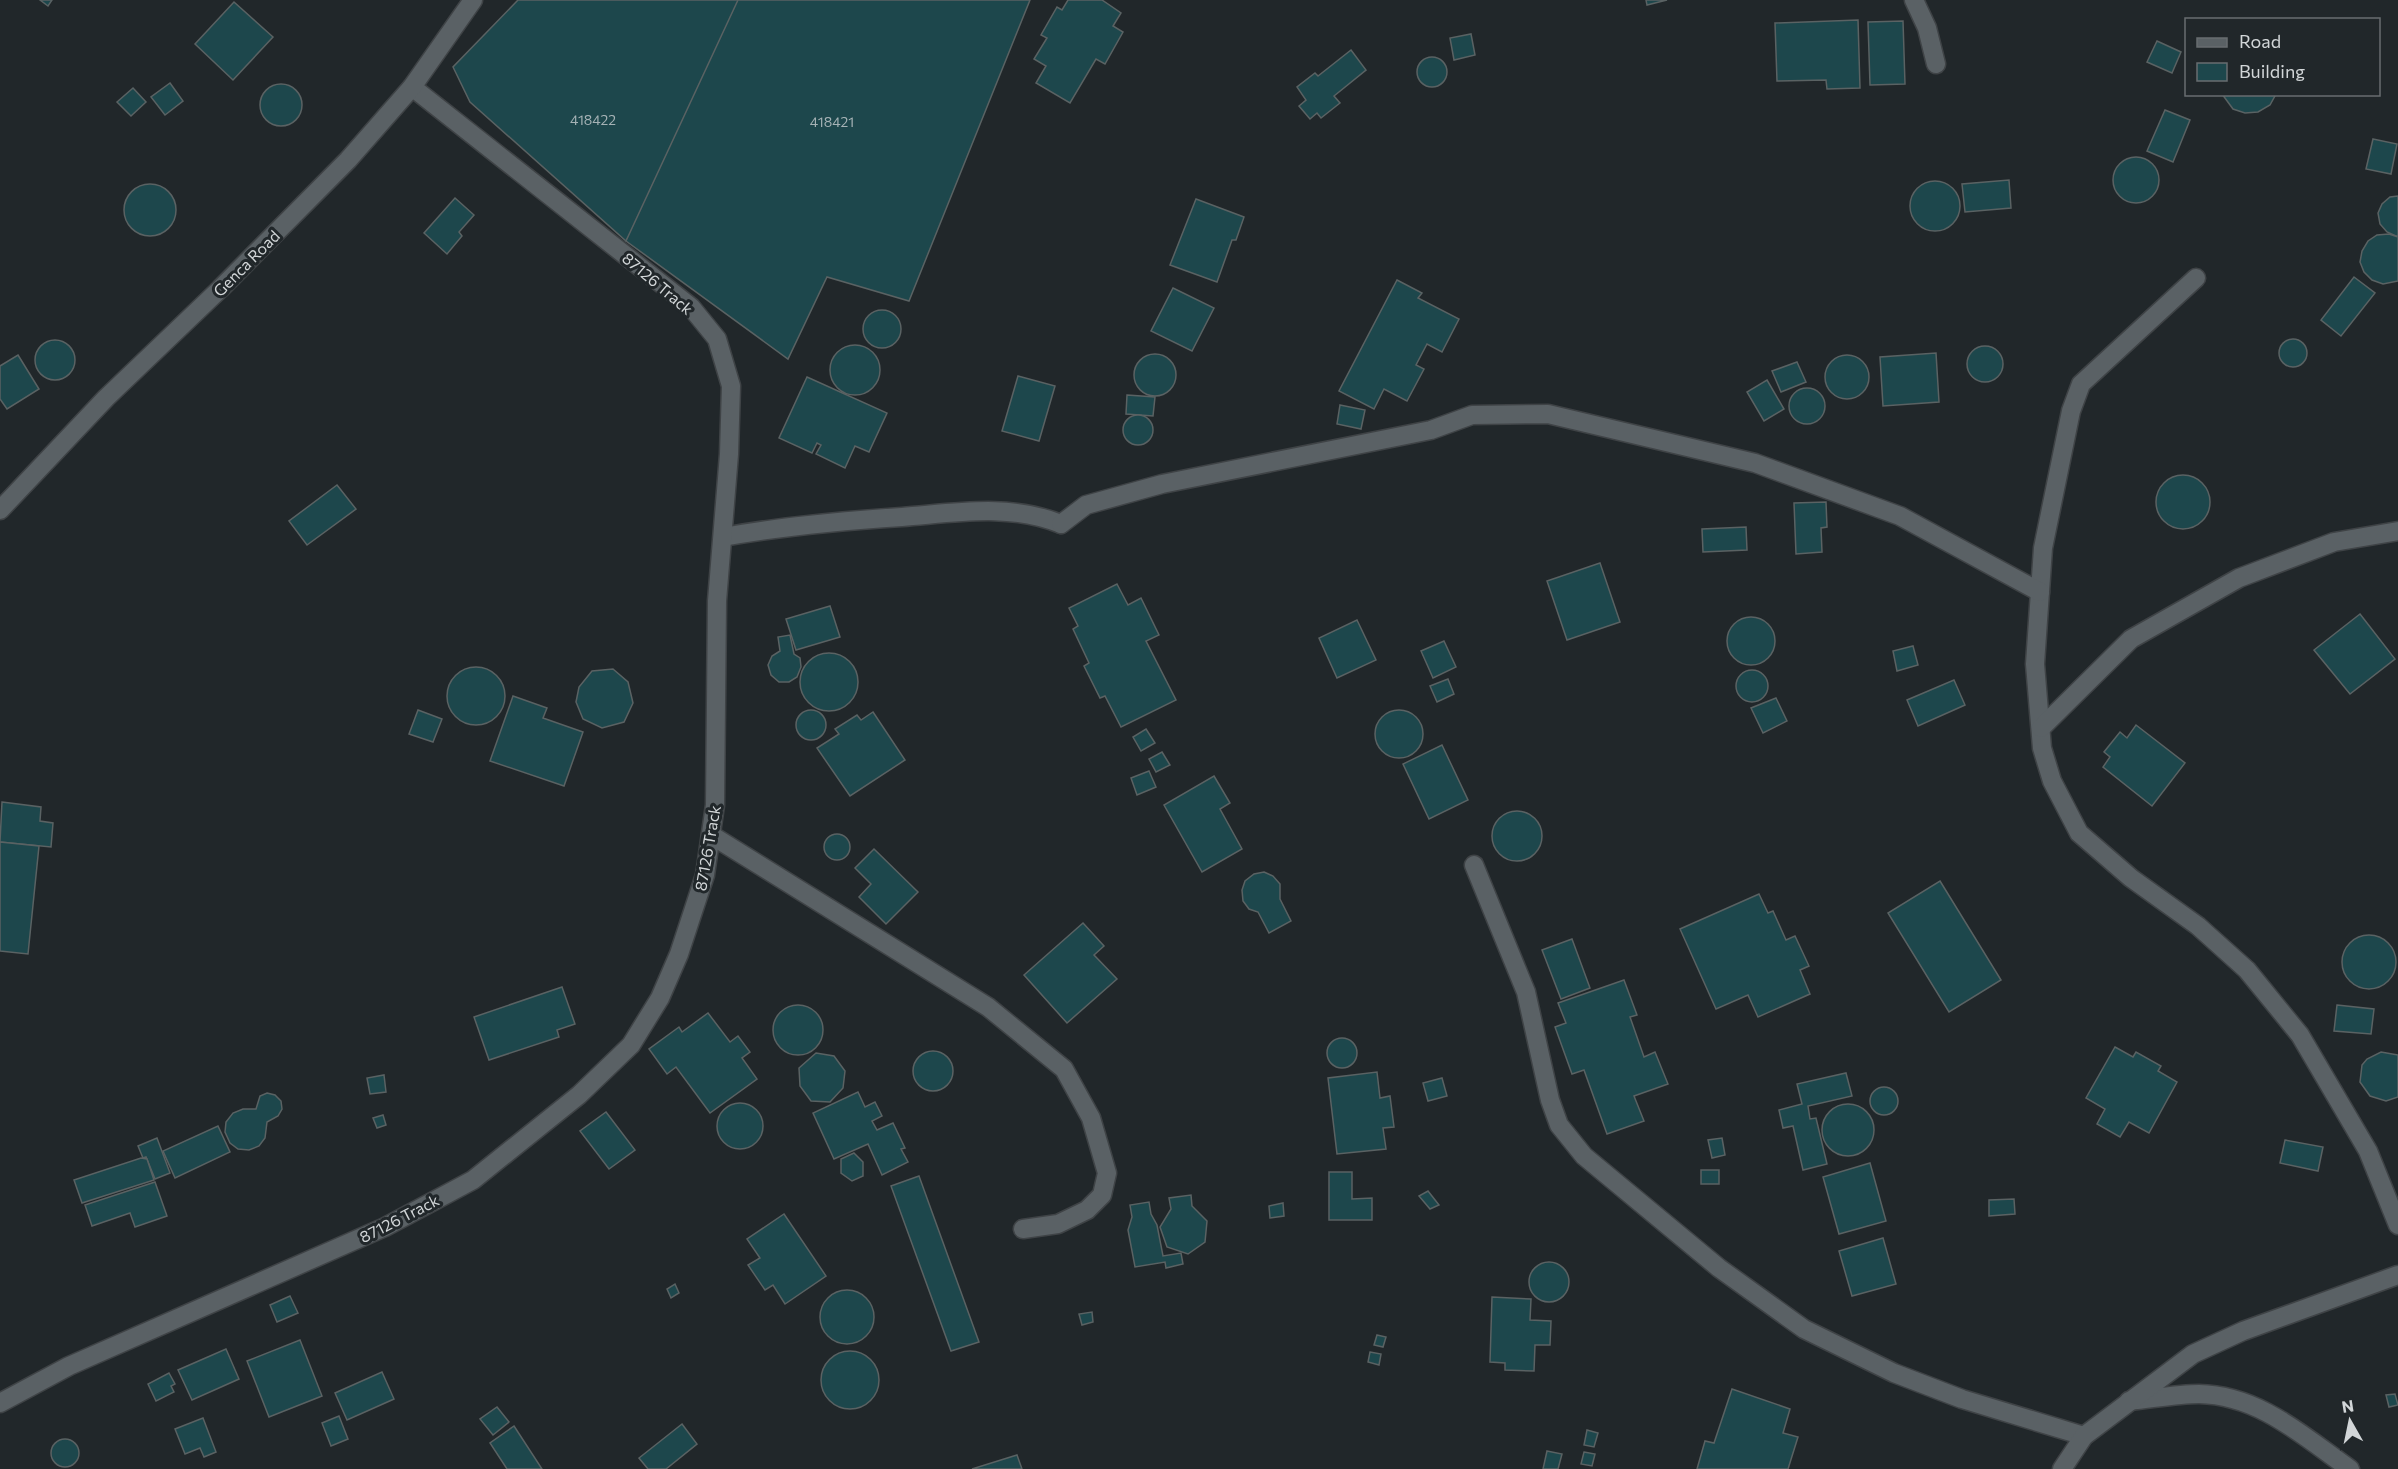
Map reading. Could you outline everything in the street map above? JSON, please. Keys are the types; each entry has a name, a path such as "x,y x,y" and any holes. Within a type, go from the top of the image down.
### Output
{"street":[{"name":"Genca Road","path":"0,510 106,398 220,289 348,160 412,87 473,0"},
{"path":"1914,0 1927,28 1936,64"},
{"name":"87126 Track","path":"0,1403 69,1366 385,1227 473,1180 561,1109 631,1045 660,998 679,954 705,875 715,805 717,601 723,537 731,386 717,339 691,307 412,87"},
{"path":"2196,278 2081,384 2071,411 2043,548 2035,664 2042,748 2052,781 2079,832 2131,878 2198,926 2247,970 2300,1035 2367,1151 2398,1225"},
{"path":"723,537 789,525 997,510 1043,517 1061,524 1086,505 1162,484 1431,430 1472,415 1548,414 1755,463 1900,516 2040,592"},
{"path":"2041,728 2131,639 2239,578 2334,542 2398,531"},
{"path":"711,835 988,1007 1064,1069 1091,1118 1107,1173 1102,1195 1087,1210 1058,1224 1023,1229"},
{"path":"1474,865 1526,992 1550,1100 1559,1125 1584,1156 1719,1268 1804,1329 1894,1373 1962,1399 2084,1436"},
{"path":"2062,1469 2084,1436 2193,1354 2243,1330 2398,1275"},
{"path":"2128,1402 2198,1394 2235,1398 2268,1411 2350,1469"}],"building":[{"path":"40,0 52,0 48,6"},
{"path":"518,0 744,0 690,135 626,241 470,102 453,67"},
{"path":"738,0 1030,0 909,301 827,277 788,359 626,241"},
{"path":"1068,0 1102,0 1121,13 1113,26 1123,32 1105,64 1096,59 1070,103 1036,83 1046,66 1034,59 1047,38 1041,35 1057,7 1062,10"},
{"path":"1646,0 1667,0 1647,5"},
{"path":"234,2 273,37 233,80 195,44"},
{"path":"1858,20 1860,88 1827,89 1826,80 1777,81 1775,23"},
{"path":"1903,21 1905,84 1870,85 1868,22"},
{"path":"1471,34 1475,55 1454,60 1450,38"},
{"path":"2157,41 2181,52 2172,73 2147,62"},
{"path":"1351,50 1366,70 1334,96 1340,103 1321,118 1317,113 1310,119 1299,106 1306,100 1297,87 1315,73 1318,76"},
{"path":"1432,57 1443,61 1447,72 1443,83 1432,87 1421,83 1417,72 1421,61"},
{"path":"170,83 183,101 165,115 151,97"},
{"path":"281,84 296,90 302,105 296,120 281,126 266,120 260,105 266,90"},
{"path":"133,88 146,102 131,116 117,102"},
{"path":"2223,96 2275,96 2270,105 2258,112 2245,113 2233,109"},
{"path":"2165,110 2190,120 2173,162 2147,151"},
{"path":"2373,139 2397,144 2391,174 2366,169"},
{"path":"2136,157 2152,164 2159,180 2152,196 2136,203 2120,196 2113,180 2120,164"},
{"path":"2009,180 2011,208 1965,212 1962,184"},
{"path":"1930,181 1940,181 1953,188 1960,201 1960,211 1953,224 1940,231 1930,231 1921,227 1914,220 1910,211 1910,201 1914,192 1921,185"},
{"path":"150,184 160,186 168,192 174,200 176,210 174,220 168,228 160,234 150,236 140,234 132,228 126,220 124,210 126,200 132,192 140,186"},
{"path":"2398,196 2398,236 2396,236 2387,232 2380,224 2378,213 2382,204 2390,197"},
{"path":"455,198 474,215 459,232 462,236 447,254 424,233"},
{"path":"1196,199 1244,217 1236,240 1232,240 1217,282 1170,265"},
{"path":"2389,234 2398,237 2398,281 2383,284 2372,280 2364,272 2360,262 2362,251 2368,241 2377,235"},
{"path":"2354,277 2375,293 2341,336 2321,320"},
{"path":"1397,280 1422,293 1418,298 1459,319 1442,352 1427,344 1416,365 1424,369 1407,401 1384,389 1374,409 1339,391"},
{"path":"1173,288 1214,308 1192,351 1151,331"},
{"path":"882,310 895,316 901,329 895,342 882,348 869,342 863,329 869,316"},
{"path":"2293,339 2303,343 2307,353 2303,363 2293,367 2283,363 2279,353 2283,343"},
{"path":"55,340 63,341 69,346 74,352 74,368 69,374 63,379 55,380 47,379 41,374 36,368 35,360 36,352 41,346 47,341"},
{"path":"850,345 860,345 873,352 880,365 880,375 873,388 860,395 850,395 841,391 834,384 830,375 830,365 834,356 841,349"},
{"path":"1985,346 1998,351 2003,364 1998,377 1985,382 1972,377 1967,364 1972,351"},
{"path":"1936,353 1939,402 1883,406 1880,357"},
{"path":"1155,354 1170,360 1176,375 1170,390 1155,396 1140,390 1134,375 1140,360"},
{"path":"18,355 39,389 7,409 0,399 0,366"},
{"path":"1847,355 1862,362 1869,377 1862,392 1847,399 1832,392 1825,377 1832,362"},
{"path":"1797,362 1806,382 1781,392 1772,371"},
{"path":"1018,376 1055,386 1039,441 1002,431"},
{"path":"807,377 887,413 869,452 855,446 845,468 816,454 821,445 817,443 812,453 779,438"},
{"path":"1767,380 1784,409 1764,421 1747,392"},
{"path":"1807,388 1820,393 1825,406 1820,419 1807,424 1794,419 1789,406 1794,393"},
{"path":"1127,395 1155,397 1153,416 1126,414"},
{"path":"1340,405 1365,410 1361,429 1337,424"},
{"path":"1138,415 1149,419 1153,430 1149,441 1138,445 1127,441 1123,430 1127,419"},
{"path":"2178,475 2188,475 2198,479 2206,487 2210,502 2206,517 2198,525 2188,529 2178,529 2168,525 2160,517 2156,507 2156,497 2160,487 2168,479"},
{"path":"337,485 356,509 307,545 289,521"},
{"path":"1826,502 1827,527 1821,528 1822,552 1796,554 1794,503"},
{"path":"1746,527 1747,550 1703,552 1702,529"},
{"path":"1600,563 1620,622 1567,640 1547,581"},
{"path":"1117,584 1128,605 1141,598 1159,635 1146,641 1176,700 1121,727 1105,696 1100,698 1084,666 1089,663 1073,629 1078,626 1069,608"},
{"path":"830,606 840,637 796,650 786,619"},
{"path":"2360,614 2395,659 2350,694 2314,650"},
{"path":"1751,617 1768,624 1775,641 1768,658 1751,665 1734,658 1727,641 1734,624"},
{"path":"1357,620 1376,660 1337,678 1319,638"},
{"path":"790,635 794,654 800,658 801,667 797,677 789,682 779,682 771,675 768,665 772,656 780,651 778,637"},
{"path":"1444,641 1456,667 1433,678 1421,651"},
{"path":"1913,646 1918,665 1897,671 1893,651"},
{"path":"829,653 845,658 853,666 858,682 853,698 845,706 829,711 813,706 805,698 800,682 805,666 813,658"},
{"path":"476,667 492,672 500,680 505,696 500,712 492,720 476,725 460,720 452,712 447,696 452,680 460,672"},
{"path":"613,669 628,682 633,703 624,722 602,728 583,719 576,702 579,687 592,671"},
{"path":"1752,670 1763,675 1768,686 1763,697 1752,702 1741,697 1736,686 1741,675"},
{"path":"1448,679 1454,694 1437,702 1430,686"},
{"path":"1954,680 1965,705 1918,726 1907,700"},
{"path":"513,696 547,708 543,718 583,732 564,786 490,761"},
{"path":"1776,698 1787,721 1763,733 1751,708"},
{"path":"418,710 442,719 433,742 409,734"},
{"path":"811,710 817,711 825,719 825,731 817,739 811,740 805,739 797,731 796,725 797,719 805,711"},
{"path":"1394,710 1404,710 1419,720 1423,734 1422,743 1413,754 1404,758 1394,758 1379,748 1375,739 1375,729 1385,714"},
{"path":"873,712 905,760 850,796 817,748 839,734 835,729 857,715 861,720"},
{"path":"2136,725 2185,763 2152,806 2103,767 2110,757 2104,752 2120,732 2127,738"},
{"path":"1146,729 1155,743 1141,751 1133,737"},
{"path":"1442,745 1468,800 1429,819 1403,764"},
{"path":"1162,752 1170,765 1156,772 1149,759"},
{"path":"1149,771 1156,787 1137,795 1131,778"},
{"path":"1214,776 1230,803 1220,809 1242,849 1202,872 1164,805"},
{"path":"2,802 41,807 40,821 53,823 51,847 0,842"},
{"path":"1517,811 1526,813 1537,822 1542,836 1540,845 1531,856 1517,861 1508,859 1497,850 1492,836 1494,827 1503,816"},
{"path":"837,834 846,838 850,847 846,856 837,860 828,856 824,847 828,838"},
{"path":"0,842 39,846 28,954 0,951"},
{"path":"874,849 918,892 886,924 859,897 871,884 855,868"},
{"path":"1264,872 1273,876 1280,884 1280,899 1291,921 1269,933 1258,912 1249,909 1243,901 1242,890 1245,881 1254,874"},
{"path":"1940,881 2001,980 1949,1012 1888,913"},
{"path":"1759,894 1768,913 1773,911 1786,940 1795,936 1809,966 1800,970 1810,994 1758,1017 1748,995 1716,1009 1680,929"},
{"path":"1083,923 1104,946 1094,955 1117,979 1067,1023 1024,975"},
{"path":"2364,935 2374,935 2384,939 2392,947 2396,962 2392,977 2384,985 2374,989 2364,989 2354,985 2346,977 2342,967 2342,957 2346,947 2354,939"},
{"path":"1572,939 1590,988 1561,999 1542,950"},
{"path":"1624,980 1637,1015 1630,1017 1644,1057 1655,1052 1668,1084 1634,1096 1644,1121 1607,1134 1584,1070 1572,1074 1555,1027 1566,1023 1558,1003"},
{"path":"562,987 575,1024 557,1030 559,1037 489,1060 474,1017"},
{"path":"798,1005 807,1007 818,1016 823,1030 821,1039 812,1050 798,1055 789,1053 778,1044 773,1030 775,1021 784,1010"},
{"path":"2337,1005 2374,1009 2371,1034 2334,1031"},
{"path":"708,1013 730,1042 738,1036 750,1052 742,1058 757,1079 710,1113 676,1067 667,1074 649,1049 679,1027 682,1032"},
{"path":"1342,1038 1353,1042 1357,1053 1353,1064 1342,1068 1331,1064 1327,1053 1331,1042"},
{"path":"2115,1047 2133,1057 2136,1052 2161,1066 2158,1071 2177,1082 2149,1133 2129,1122 2120,1137 2097,1124 2105,1109 2086,1098"},
{"path":"933,1051 941,1052 947,1057 952,1063 952,1079 947,1085 941,1090 933,1091 925,1090 919,1085 914,1079 913,1071 914,1063 919,1057 925,1052"},
{"path":"2381,1052 2398,1055 2398,1097 2386,1101 2370,1096 2360,1082 2362,1065 2367,1059"},
{"path":"816,1053 834,1056 845,1071 843,1088 830,1102 811,1101 800,1086 799,1068"},
{"path":"1377,1072 1380,1098 1390,1096 1394,1127 1383,1128 1386,1149 1337,1154 1328,1078"},
{"path":"1846,1073 1852,1096 1808,1106 1810,1119 1816,1118 1827,1164 1803,1170 1793,1126 1783,1128 1779,1110 1802,1104 1797,1084"},
{"path":"384,1075 386,1092 370,1094 367,1078"},
{"path":"1442,1078 1447,1096 1428,1101 1423,1083"},
{"path":"1884,1087 1894,1091 1898,1101 1894,1111 1884,1115 1874,1111 1870,1101 1874,1091"},
{"path":"858,1092 865,1107 875,1102 882,1116 872,1121 877,1130 893,1123 905,1148 901,1149 908,1162 882,1175 868,1144 834,1159 813,1113"},
{"path":"267,1093 275,1095 281,1101 282,1109 278,1116 267,1122 265,1138 259,1146 249,1150 238,1149 230,1143 225,1132 226,1122 233,1113 243,1109 256,1109 260,1096"},
{"path":"740,1103 749,1104 756,1110 762,1117 762,1135 756,1142 749,1148 740,1149 731,1148 724,1142 718,1135 717,1126 718,1117 724,1110 731,1104"},
{"path":"1848,1104 1858,1106 1866,1112 1872,1120 1874,1130 1872,1140 1866,1148 1858,1154 1848,1156 1838,1154 1830,1148 1824,1140 1822,1130 1824,1120 1830,1112 1838,1106"},
{"path":"606,1112 635,1150 609,1169 580,1131"},
{"path":"383,1115 386,1125 377,1128 373,1118"},
{"path":"218,1126 230,1152 175,1178 163,1151"},
{"path":"157,1138 170,1173 155,1179 146,1157 143,1158 138,1146"},
{"path":"1722,1138 1725,1155 1712,1158 1708,1140"},
{"path":"2285,1140 2323,1147 2318,1171 2280,1163"},
{"path":"854,1153 863,1162 863,1176 852,1181 841,1173 841,1159"},
{"path":"141,1158 147,1159 154,1180 82,1203 74,1180"},
{"path":"1870,1163 1886,1221 1839,1234 1823,1177"},
{"path":"1701,1170 1719,1170 1719,1184 1701,1184"},
{"path":"1329,1172 1352,1172 1352,1199 1372,1198 1372,1220 1329,1220"},
{"path":"919,1176 979,1342 951,1351 891,1186"},
{"path":"155,1182 167,1216 135,1227 130,1213 92,1226 85,1205"},
{"path":"1428,1191 1439,1205 1430,1209 1419,1196"},
{"path":"1191,1195 1192,1206 1207,1221 1205,1242 1188,1254 1167,1247 1160,1227 1171,1209 1169,1198"},
{"path":"2014,1199 2015,1214 1989,1216 1989,1200"},
{"path":"1149,1202 1151,1214 1157,1225 1163,1256 1181,1253 1183,1264 1166,1268 1165,1262 1135,1267 1128,1230 1132,1217 1130,1205"},
{"path":"1283,1203 1284,1216 1270,1218 1269,1206"},
{"path":"784,1214 826,1276 785,1304 773,1285 765,1290 748,1265 760,1258 747,1239"},
{"path":"1883,1238 1896,1284 1852,1296 1839,1251"},
{"path":"1549,1262 1563,1268 1569,1282 1563,1296 1549,1302 1535,1296 1529,1282 1535,1268"},
{"path":"675,1284 679,1293 671,1298 667,1289"},
{"path":"847,1290 857,1292 866,1298 872,1307 874,1317 872,1327 866,1336 857,1342 847,1344 837,1342 828,1336 822,1327 820,1317 822,1307 828,1298 837,1292"},
{"path":"290,1296 298,1313 277,1322 270,1305"},
{"path":"1492,1297 1531,1299 1530,1320 1551,1321 1550,1345 1535,1345 1534,1371 1505,1370 1505,1363 1490,1362"},
{"path":"1092,1312 1093,1322 1082,1325 1079,1314"},
{"path":"1377,1335 1386,1337 1383,1347 1374,1345"},
{"path":"300,1340 322,1396 269,1417 247,1361"},
{"path":"226,1349 239,1379 192,1400 178,1370"},
{"path":"844,1351 856,1351 871,1359 879,1374 879,1386 871,1401 856,1409 844,1409 829,1401 821,1386 821,1374 829,1359"},
{"path":"1370,1352 1381,1354 1379,1365 1368,1362"},
{"path":"382,1372 394,1399 347,1420 335,1393"},
{"path":"169,1373 175,1384 171,1386 174,1392 156,1401 148,1384"},
{"path":"1732,1389 1790,1409 1783,1433 1798,1437 1788,1469 1697,1469 1705,1441 1714,1443"},
{"path":"2395,1394 2398,1405 2389,1407 2386,1395"},
{"path":"497,1407 509,1422 493,1435 480,1419"},
{"path":"339,1416 348,1439 331,1446 322,1423"},
{"path":"203,1418 216,1452 204,1457 200,1448 185,1454 175,1429"},
{"path":"682,1424 697,1444 666,1469 648,1469 639,1458"},
{"path":"514,1426 542,1469 507,1469 490,1443"},
{"path":"1587,1430 1598,1433 1594,1447 1584,1445"},
{"path":"65,1439 75,1443 79,1453 75,1463 65,1467 55,1463 51,1453 55,1443"},
{"path":"1547,1451 1562,1454 1558,1469 1543,1469"},
{"path":"1584,1452 1595,1454 1592,1466 1581,1464"},
{"path":"1017,1455 1022,1469 972,1469"}]}
